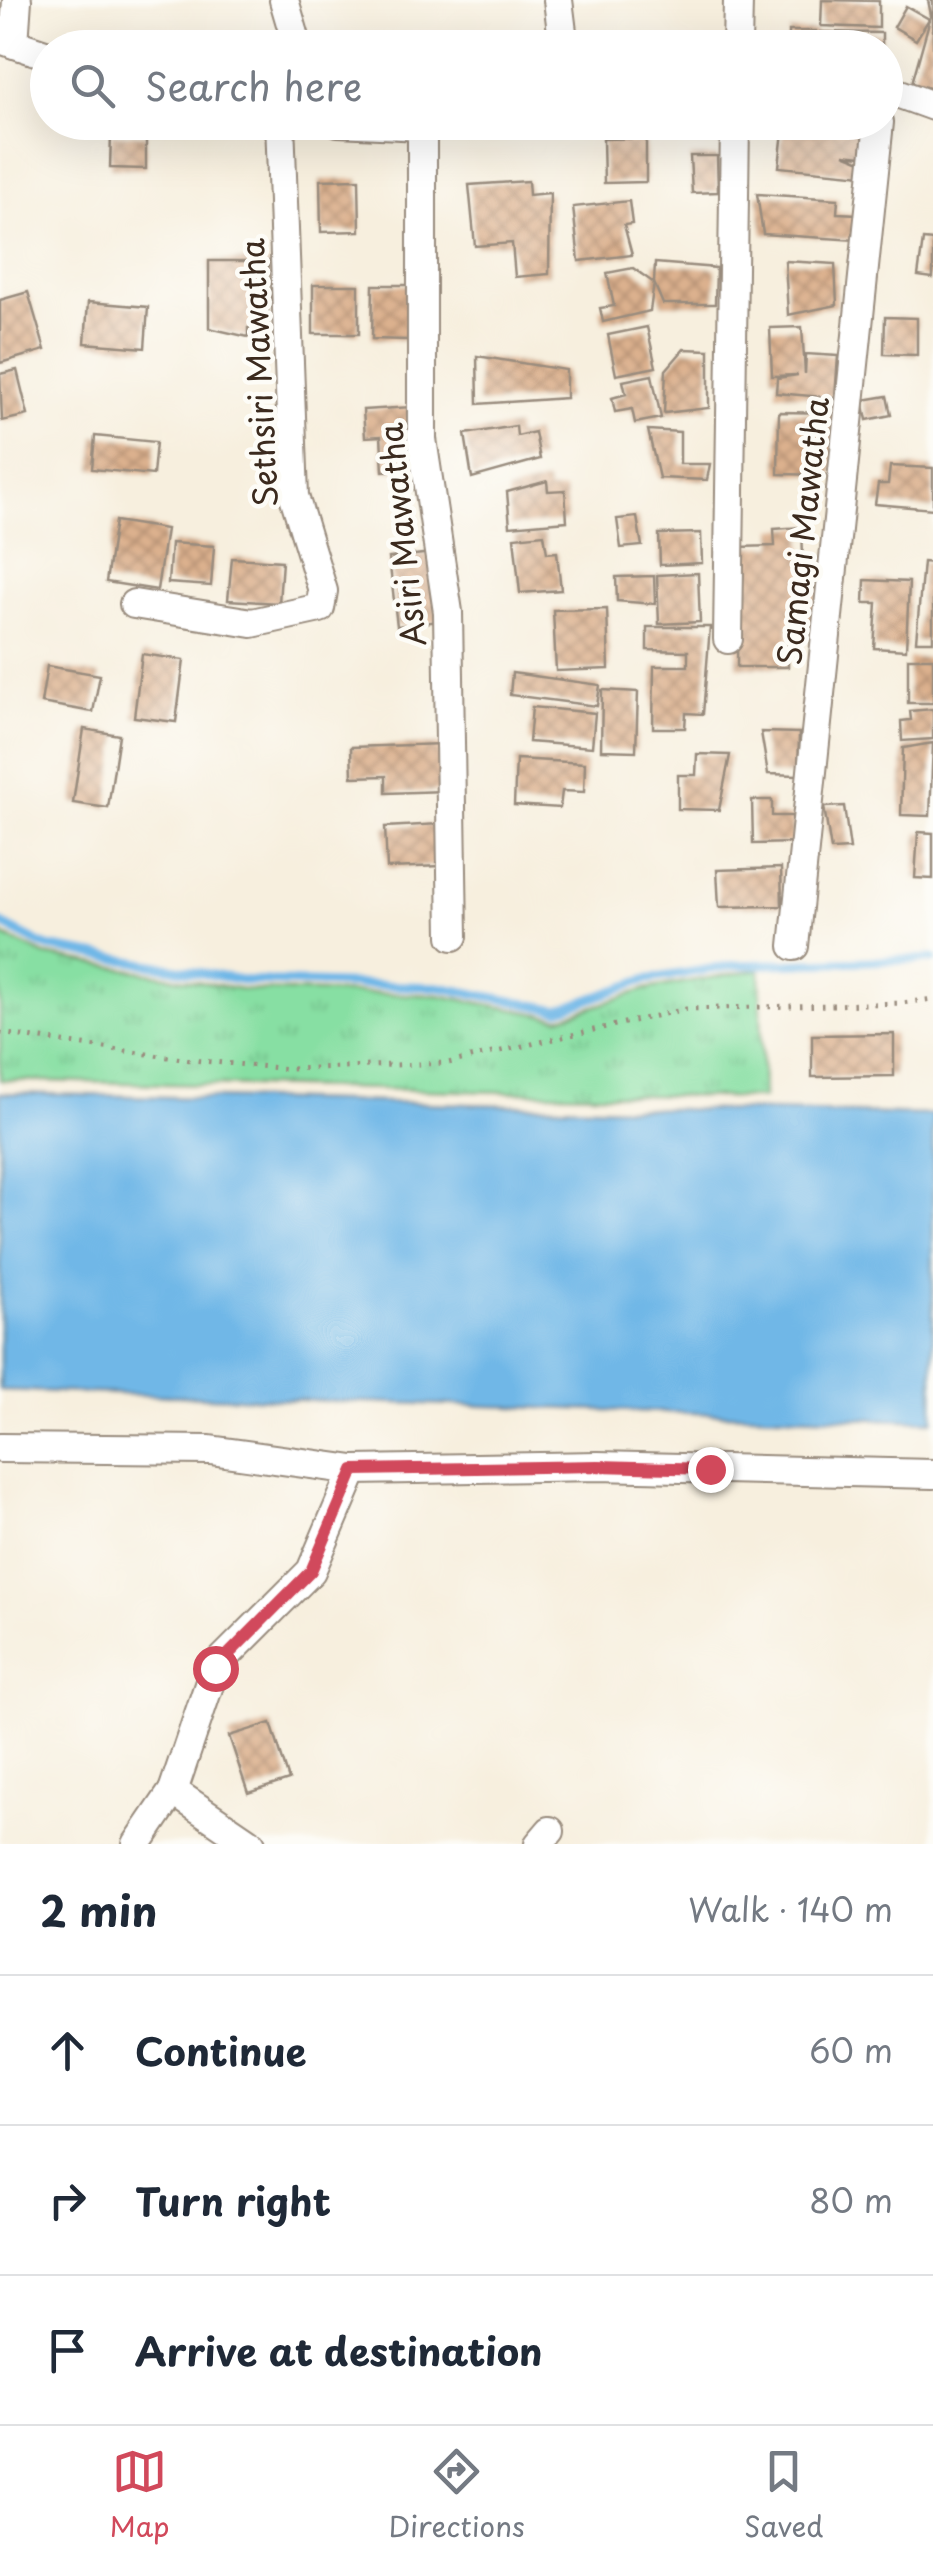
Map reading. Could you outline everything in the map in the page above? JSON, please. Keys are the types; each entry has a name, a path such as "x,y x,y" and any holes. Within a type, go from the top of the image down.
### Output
{"street":[{"path":"7,41 17,0"},
{"path":"284,0 293,30"},
{"path":"558,0 562,30"},
{"path":"737,30 738,0"},
{"path":"903,95 933,106"},
{"name":"Sethsiri Mawatha","path":"134,604 252,623 320,608 323,591 294,496 281,140"},
{"name":"Asiri Mawatha","path":"422,140 422,438 448,612 452,936"},
{"path":"728,639 736,140"},
{"name":"Samagi Mawatha","path":"794,946 877,140"},
{"path":"0,1448 210,1450 354,1470 598,1466 933,1474"},
{"path":"137,1844 173,1791 215,1668 311,1571 354,1470"},
{"path":"173,1791 251,1844"}],"path":[{"path":"0,1033 182,1059 288,1069 448,1063 686,1009 902,1003 933,998"}],"green space":[{"path":"0,934 45,955 247,990 438,995 560,1018 646,989 760,969 763,1098 0,1080"}],"water":[{"path":"0,1093 933,1115 933,1421 0,1390"}],"building":[{"path":"822,0 879,1 879,28 821,26"},
{"path":"928,0 933,0 933,89 912,83 931,15"},
{"path":"906,6 929,19 916,40 894,27"},
{"path":"111,140 146,140 146,169 110,168"},
{"path":"603,140 646,140 646,182 604,183"},
{"path":"782,140 872,140 871,157 844,154 864,162 863,175 779,167"},
{"path":"690,156 717,156 718,192 692,193"},
{"path":"359,179 360,231 321,232 320,180"},
{"path":"528,181 529,195 550,193 549,274 515,277 512,243 475,246 469,185"},
{"path":"757,194 838,199 837,213 858,214 856,240 763,234"},
{"path":"629,201 632,224 624,225 632,255 579,261 573,207"},
{"path":"923,240 933,241 933,278 918,276"},
{"path":"209,261 268,261 268,328 248,328 248,337 209,328"},
{"path":"785,261 835,264 837,305 788,315"},
{"path":"655,263 716,268 715,304 663,304 654,283"},
{"path":"633,268 654,283 650,311 603,322 600,308 614,306 607,273"},
{"path":"313,285 359,285 359,334 313,334"},
{"path":"373,285 411,285 410,340 372,339"},
{"path":"28,292 45,350 0,363 0,300"},
{"path":"88,302 148,307 145,348 85,343"},
{"path":"885,317 917,318 917,355 884,354"},
{"path":"647,327 656,367 616,375 608,335"},
{"path":"802,327 805,374 806,354 838,356 835,398 776,393 777,378 798,375 772,376 770,328"},
{"path":"684,349 709,350 709,408 664,413 666,370"},
{"path":"477,356 566,370 566,398 478,404"},
{"path":"17,370 28,415 2,421 0,374"},
{"path":"652,375 661,418 635,423 632,409 615,412 612,398 626,394 623,381"},
{"path":"887,396 891,415 867,420 863,400"},
{"path":"412,407 416,469 383,471 381,436 365,437 363,410"},
{"path":"779,412 834,413 833,475 778,474"},
{"path":"516,426 517,436 535,432 540,459 472,478 465,434"},
{"path":"648,430 680,432 680,464 710,464 707,480 659,478"},
{"path":"95,436 156,442 153,475 92,469"},
{"path":"890,466 933,468 933,509 875,504 878,484 888,484"},
{"path":"547,481 548,491 565,490 567,521 510,526 507,492"},
{"path":"637,517 642,546 621,548 617,519"},
{"path":"115,521 166,529 157,590 106,582"},
{"path":"802,527 804,588 818,588 818,625 788,625 788,667 737,667 738,547 775,546 774,529"},
{"path":"701,533 702,563 660,565 659,534"},
{"path":"544,534 547,553 557,552 561,590 520,593 514,537"},
{"path":"171,543 214,546 211,586 168,583"},
{"path":"432,553 440,621 397,626 389,558"},
{"path":"232,558 282,561 279,603 228,600"},
{"path":"923,562 933,563 933,641 916,641"},
{"path":"698,573 700,622 659,624 657,575"},
{"path":"654,576 655,604 617,601 616,577"},
{"path":"865,580 909,582 906,650 874,648 877,603 864,603"},
{"path":"607,609 609,669 556,671 553,610"},
{"path":"647,627 710,627 703,714 686,713 685,728 653,728 654,666 688,666 688,651 647,650"},
{"path":"142,654 184,660 176,722 134,717"},
{"path":"908,658 933,658 933,703 908,703"},
{"path":"47,666 100,675 93,712 41,703"},
{"path":"512,673 600,685 597,706 510,695"},
{"path":"602,690 638,692 636,751 601,750"},
{"path":"532,707 595,713 592,747 529,742"},
{"path":"933,709 933,739 902,741 901,721 911,720 910,711"},
{"path":"84,729 119,735 108,808 73,803"},
{"path":"761,732 799,733 798,775 768,774"},
{"path":"933,743 930,816 901,815 903,748"},
{"path":"443,744 445,791 386,793 386,776 352,777 351,747"},
{"path":"697,754 730,755 719,810 678,809 678,775 696,775"},
{"path":"516,759 585,763 584,792 562,791 560,808 514,805"},
{"path":"752,800 772,800 772,816 792,816 793,843 753,844"},
{"path":"844,806 850,849 831,850 824,807"},
{"path":"440,824 442,866 387,868 385,827"},
{"path":"918,832 933,833 933,879 915,878"},
{"path":"781,868 782,906 719,907 717,870"},
{"path":"894,1034 894,1076 812,1077 812,1035"},
{"path":"271,1723 289,1780 248,1793 229,1736"}],"waterway":[{"path":"0,923 47,947 248,981 439,987 559,1010 644,980 735,965 933,959"}],"route":[{"path":"215,1668 311,1571 354,1470 598,1466 710,1469"}]}
